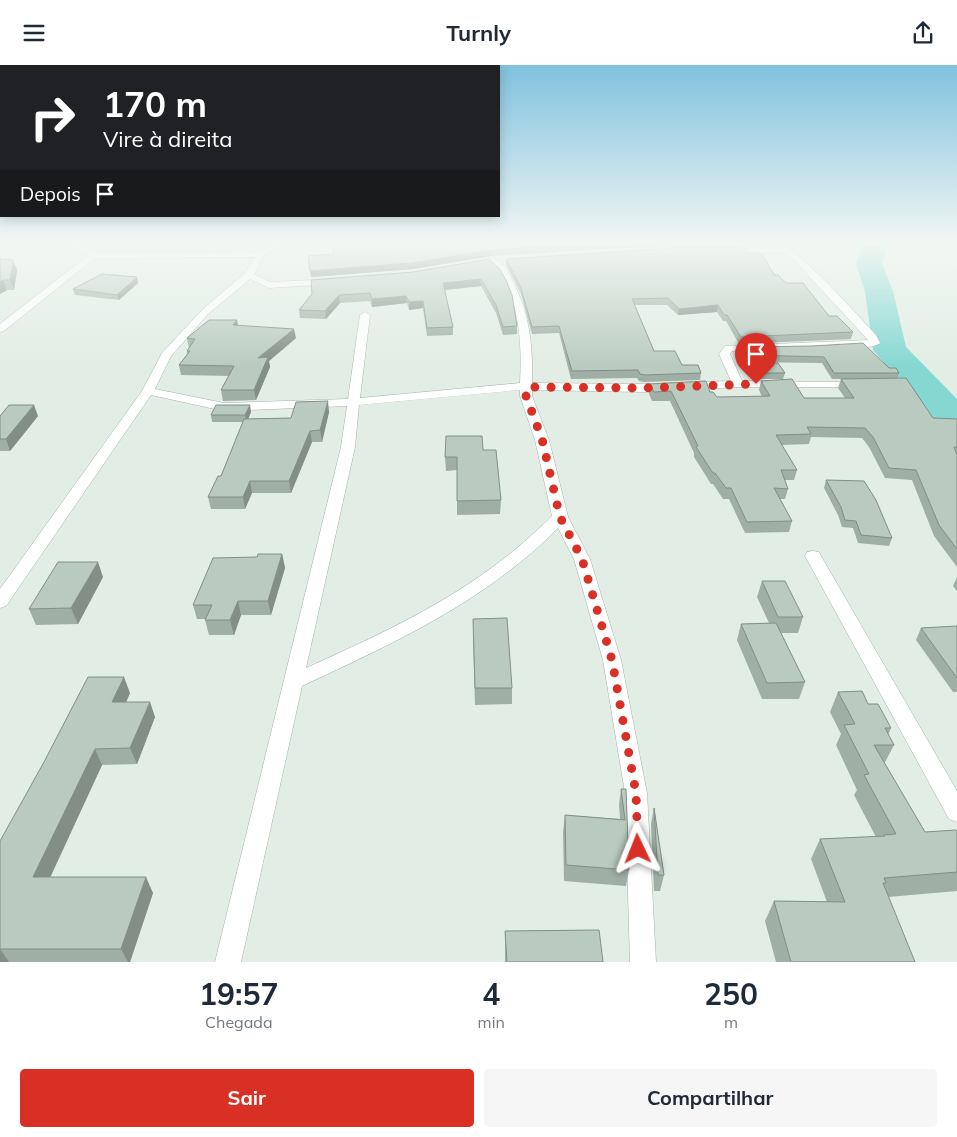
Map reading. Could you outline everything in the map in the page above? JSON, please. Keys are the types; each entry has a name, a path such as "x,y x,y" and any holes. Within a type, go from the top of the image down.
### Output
{"street":[{"path":"0,329 58,284"},
{"path":"0,602 148,391 166,355 205,312 238,284"},
{"path":"267,284 289,284"},
{"path":"510,284 516,297 524,325 528,387 526,396 542,439 560,517 582,559 612,660 636,793 643,962"},
{"path":"738,384 724,354 729,348 840,346 875,343 872,337 822,284"},
{"path":"228,962 348,447 365,315"},
{"path":"148,391 224,407 354,402 528,387 643,388 738,384 870,384"},
{"path":"293,681 406,629 494,576 538,541 560,517"},
{"path":"813,556 957,811"}],"building":[{"path":"83,284 129,284 117,295 73,289"},
{"path":"311,284 443,284 453,327 427,328 423,301 409,302 406,296 372,299 370,293 339,295 325,311 299,310 312,294"},
{"path":"484,284 508,284 512,295 517,326 503,327 496,305"},
{"path":"519,284 804,284 829,316 837,316 853,332 741,337 718,305 679,309 668,298 632,299 654,351 675,351 682,365 698,365 701,373 645,375 640,374 638,370 572,371 559,326 532,327"},
{"path":"209,320 237,320 233,325 294,329 258,358 268,357 254,390 221,390 234,366 179,365 190,351 187,351 195,339 187,338"},
{"path":"863,343 889,368 896,368 899,373 834,373 824,357 752,355 746,347 812,346"},
{"path":"754,363 778,363 785,373 761,373"},
{"path":"906,378 933,418 957,419 957,447 954,447 957,455 957,549 939,525 916,470 889,468 873,437 865,428 807,427 811,434 776,435 797,470 781,470 788,489 774,488 792,521 747,522 731,488 726,488 715,473 713,473 696,447 698,446 671,391 654,392 650,384 706,381 710,392 713,392 717,397 770,396 761,381 792,379 804,398 854,398 841,379"},
{"path":"328,401 320,430 310,431 289,481 250,481 243,497 208,497 218,476 221,476 244,419 291,418 296,402"},
{"path":"9,405 34,405 6,439 0,439 0,416"},
{"path":"216,405 250,405 245,415 211,415"},
{"path":"446,436 482,436 483,450 496,450 501,500 457,501 457,457 445,457"},
{"path":"826,480 864,481 876,500 892,538 861,535 856,521 845,520 841,507"},
{"path":"258,554 282,554 268,601 238,601 230,620 205,620 212,605 193,605 213,558 257,557"},
{"path":"58,562 98,562 71,608 29,609"},
{"path":"762,581 785,581 803,617 778,617"},
{"path":"507,618 512,688 475,688 473,619"},
{"path":"776,623 805,682 767,683 741,624"},
{"path":"957,626 957,678 921,628"},
{"path":"88,677 124,677 112,702 150,702 130,748 95,749 33,877 146,877 121,949 0,949 0,841"},
{"path":"862,691 868,704 878,704 891,728 885,728 894,745 874,745 925,832 957,831 957,872 884,878 886,883 883,883 915,962 791,962 774,901 845,902 820,839 896,834 864,775 869,774 844,725 855,724 838,692"},
{"path":"621,789 626,789 629,870 566,865 565,815 625,820"},
{"path":"654,808 664,875 658,875"},
{"path":"599,930 603,962 507,962 505,931"}],"waterway":[{"path":"876,284 887,327 890,350 957,421"}],"route":[{"path":"638,849 636,793 612,660 582,559 560,517 542,439 526,396 528,387 643,388 756,384"}]}
